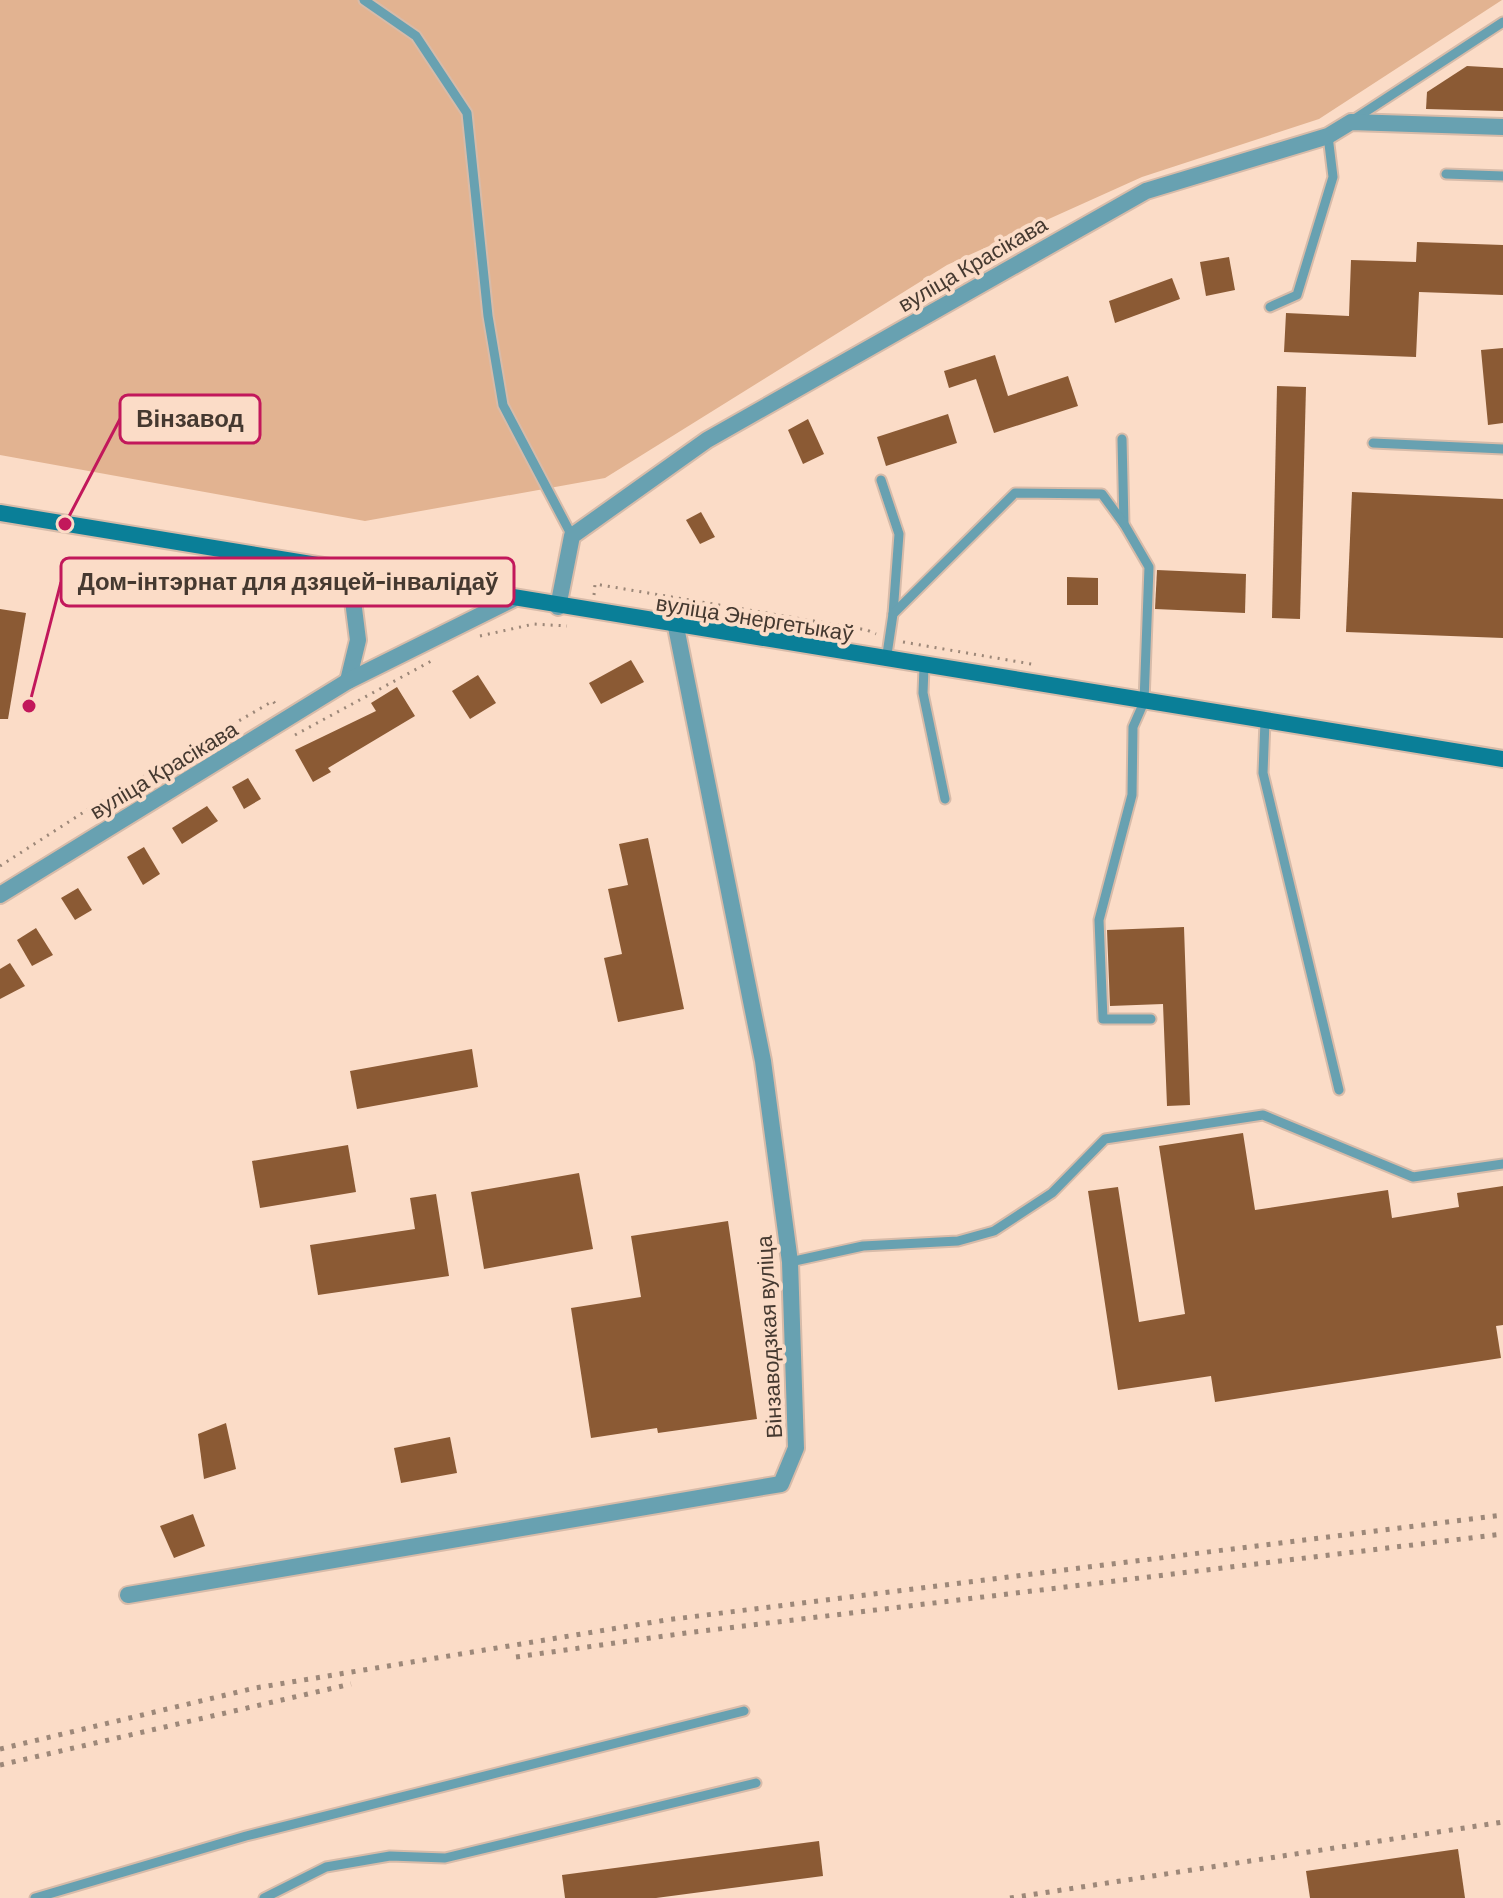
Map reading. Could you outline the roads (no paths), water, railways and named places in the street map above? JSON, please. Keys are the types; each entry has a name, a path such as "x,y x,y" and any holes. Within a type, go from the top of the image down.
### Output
{"main road":[{"name":"вуліца Энергетыкаў","path":"0,513 349,569 676,627 1503,759"}],"street":[{"name":"вуліца Красікава","path":"572,536 707,440 1146,191 1328,136 1351,122"},
{"path":"1351,122 1503,127"},
{"path":"558,607 572,536"},
{"path":"348,681 358,640 349,569"},
{"name":"вуліца Красікава","path":"0,895 348,681 513,599"},
{"name":"Вінзаводзкая вуліца","path":"128,1595 781,1484 796,1448 790,1262 763,1061 676,627"}],"lane":[{"path":"364,0 416,36 467,113 488,316 503,405 572,536"},
{"path":"1351,122 1503,22"},
{"path":"1270,307 1297,295 1333,177 1328,136"},
{"path":"1446,174 1503,176"},
{"path":"1122,439 1124,524"},
{"path":"1373,443 1503,449"},
{"path":"881,480 899,534 886,661"},
{"path":"893,614 1015,493 1102,494 1124,524 1149,567 1144,702 1133,727 1132,795 1099,920 1103,1019 1151,1019"},
{"path":"924,667 923,693 945,799"},
{"path":"1265,721 1263,773 1339,1090"},
{"path":"790,1262 863,1246 958,1241 994,1231 1052,1193 1105,1139 1263,1115 1413,1177 1503,1164"},
{"path":"35,1898 246,1836 744,1711"},
{"path":"264,1898 326,1867 390,1856 445,1858 756,1783"}],"railway":[{"path":"0,1749 255,1688 666,1620 1503,1515"},
{"path":"516,1657 686,1633 1503,1534"},
{"path":"0,1765 351,1684"},
{"path":"1010,1898 1503,1822"}],"place":[{"name":"Вінзавод","path":"65,524"},
{"name":"Дом-інтэрнат для дзяцей-інвалідаў","path":"29,706"}]}
